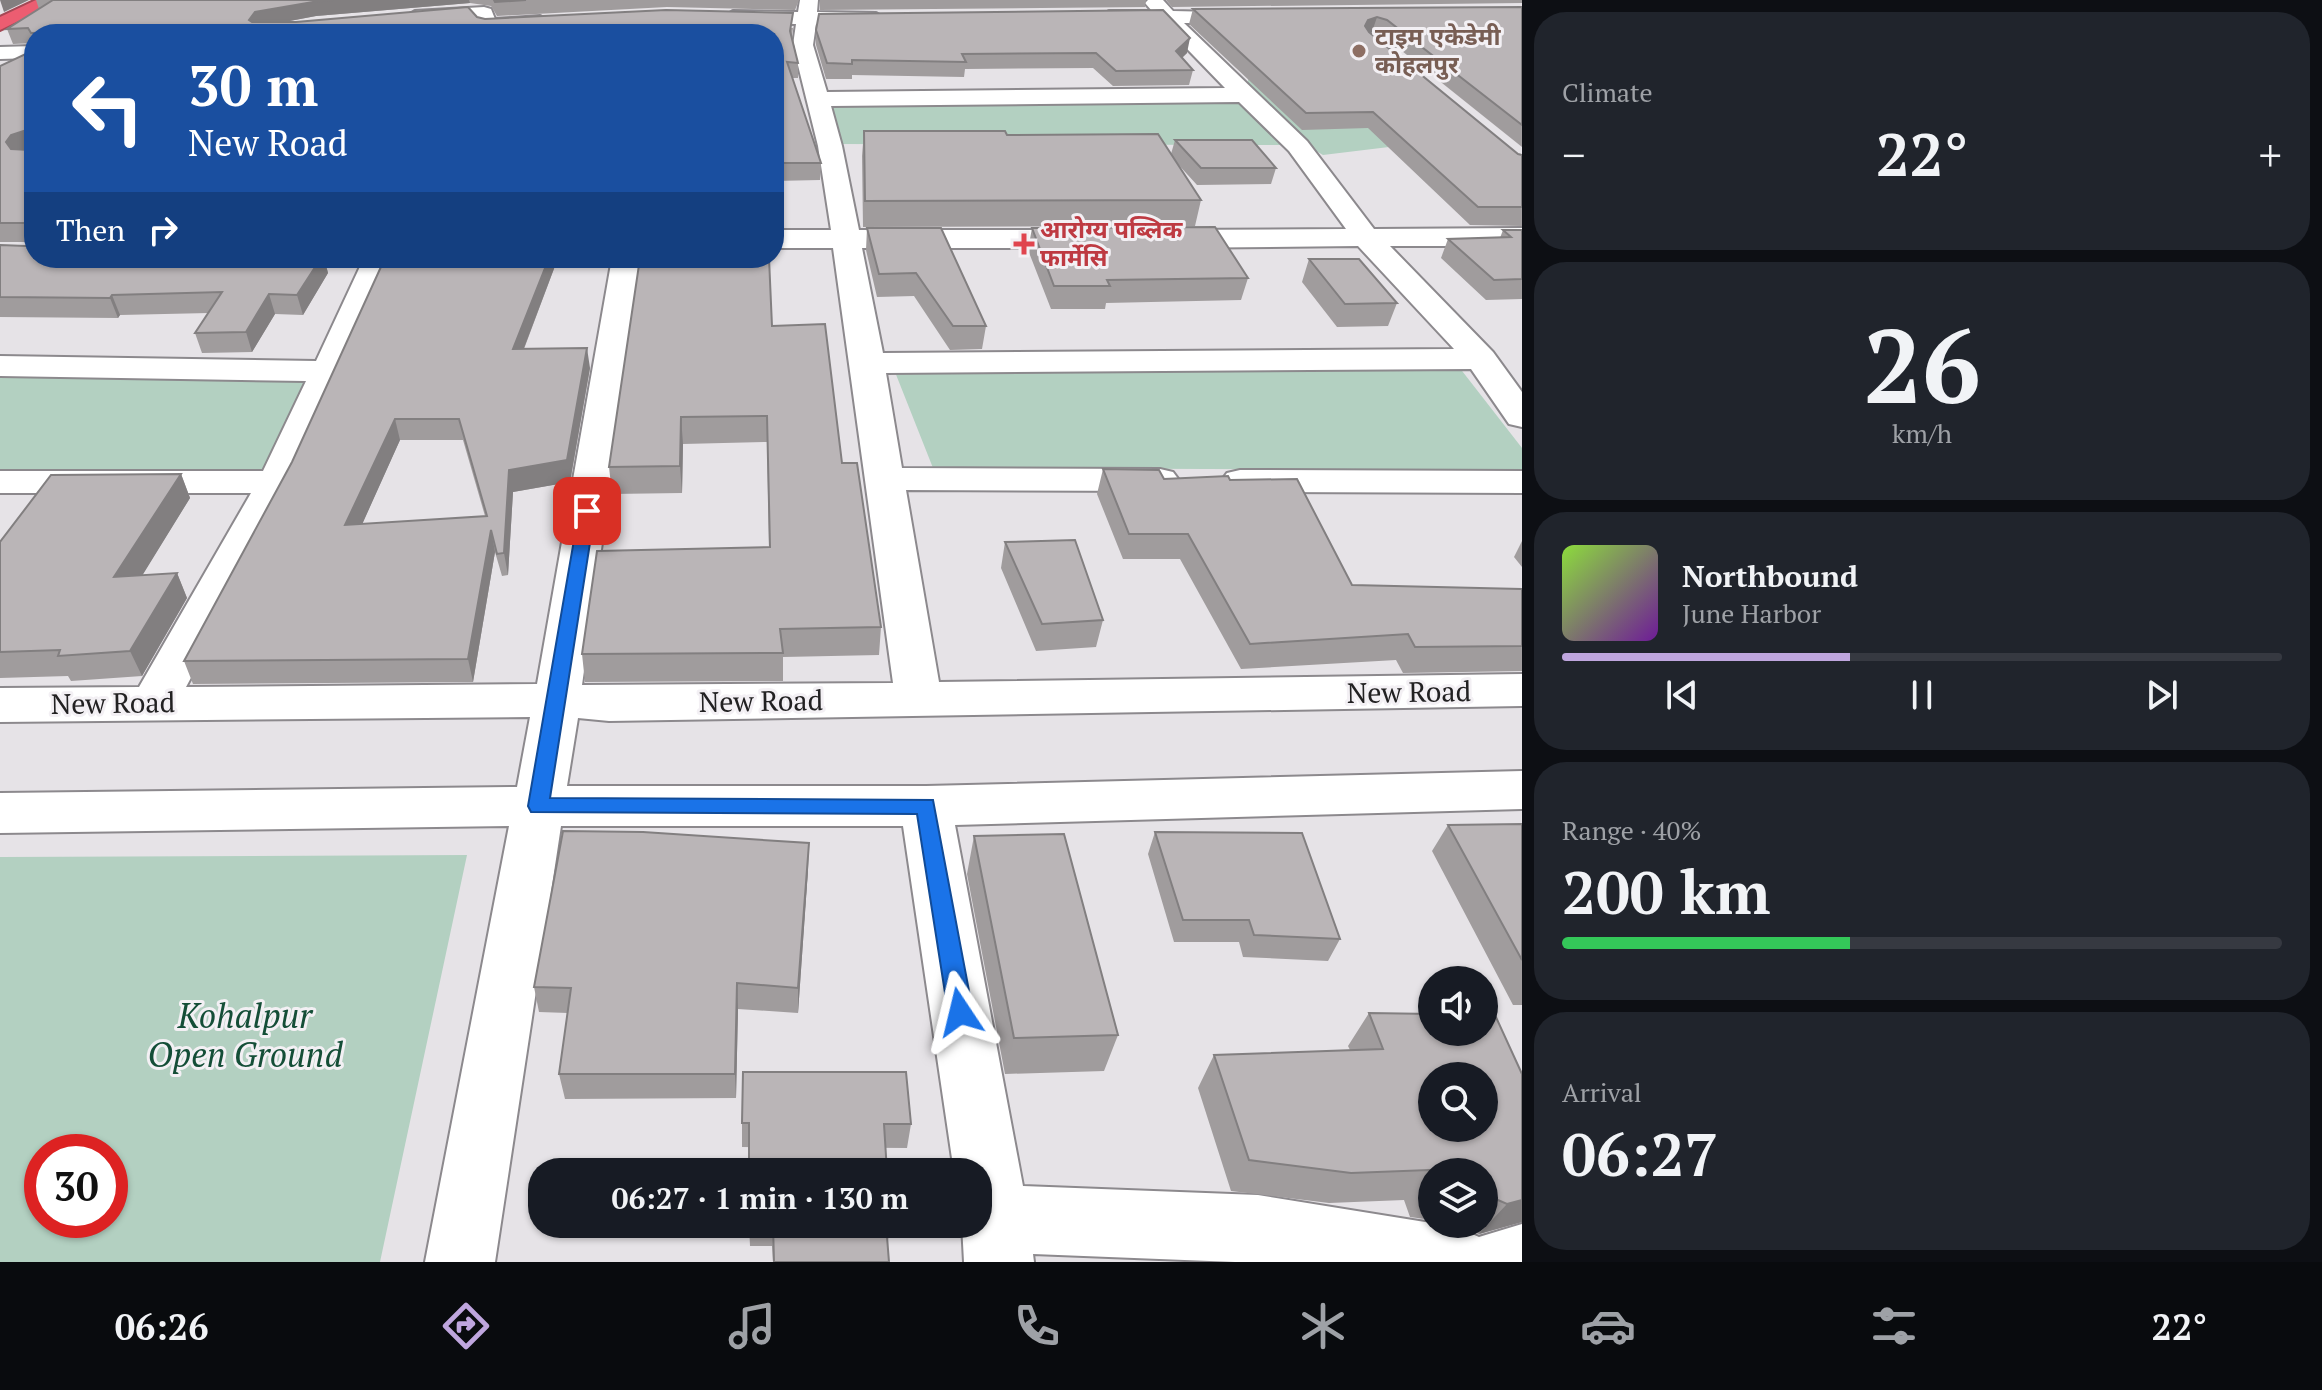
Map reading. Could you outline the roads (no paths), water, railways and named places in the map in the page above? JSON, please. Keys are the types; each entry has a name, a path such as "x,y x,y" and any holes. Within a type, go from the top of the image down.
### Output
{"highway":[{"path":"0,5 11,0"},
{"path":"0,24 52,0"}],"street":[{"path":"426,0 396,18 485,24 551,13"},
{"path":"716,9 748,0"},
{"path":"774,0 806,28 819,99 845,146 845,238 868,363 918,698"},
{"path":"716,9 806,28 901,18"},
{"path":"1088,17 1267,17"},
{"path":"1158,19 1188,40 1298,146 1367,239 1481,359 1522,416"},
{"path":"1296,41 1522,38"},
{"path":"1188,40 1219,40"},
{"path":"1373,41 1396,60"},
{"path":"0,53 24,52"},
{"path":"819,99 1246,95"},
{"path":"1266,146 1298,146"},
{"path":"784,239 1522,237"},
{"path":"154,702 277,482 375,268"},
{"path":"460,1262 557,700 625,268"},
{"path":"868,363 1481,359"},
{"path":"0,366 329,371"},
{"path":"883,479 1522,482"},
{"path":"0,482 277,482"},
{"name":"New Road","path":"0,705 557,700 609,704 1522,690"},
{"path":"0,813 539,806 926,806 1522,790"},
{"path":"926,806 997,1241 1258,1229 1456,1262"},
{"path":"1502,1262 1522,1258"}],"place":[{"name":"टाइम एकेडेमी कोहलपुर","path":"1359,51"},
{"name":"आरोग्य पब्लिक फार्मेसि","path":"1024,244"}],"park label":[{"name":"Kohalpur Open Ground","path":"245,1036"}]}
